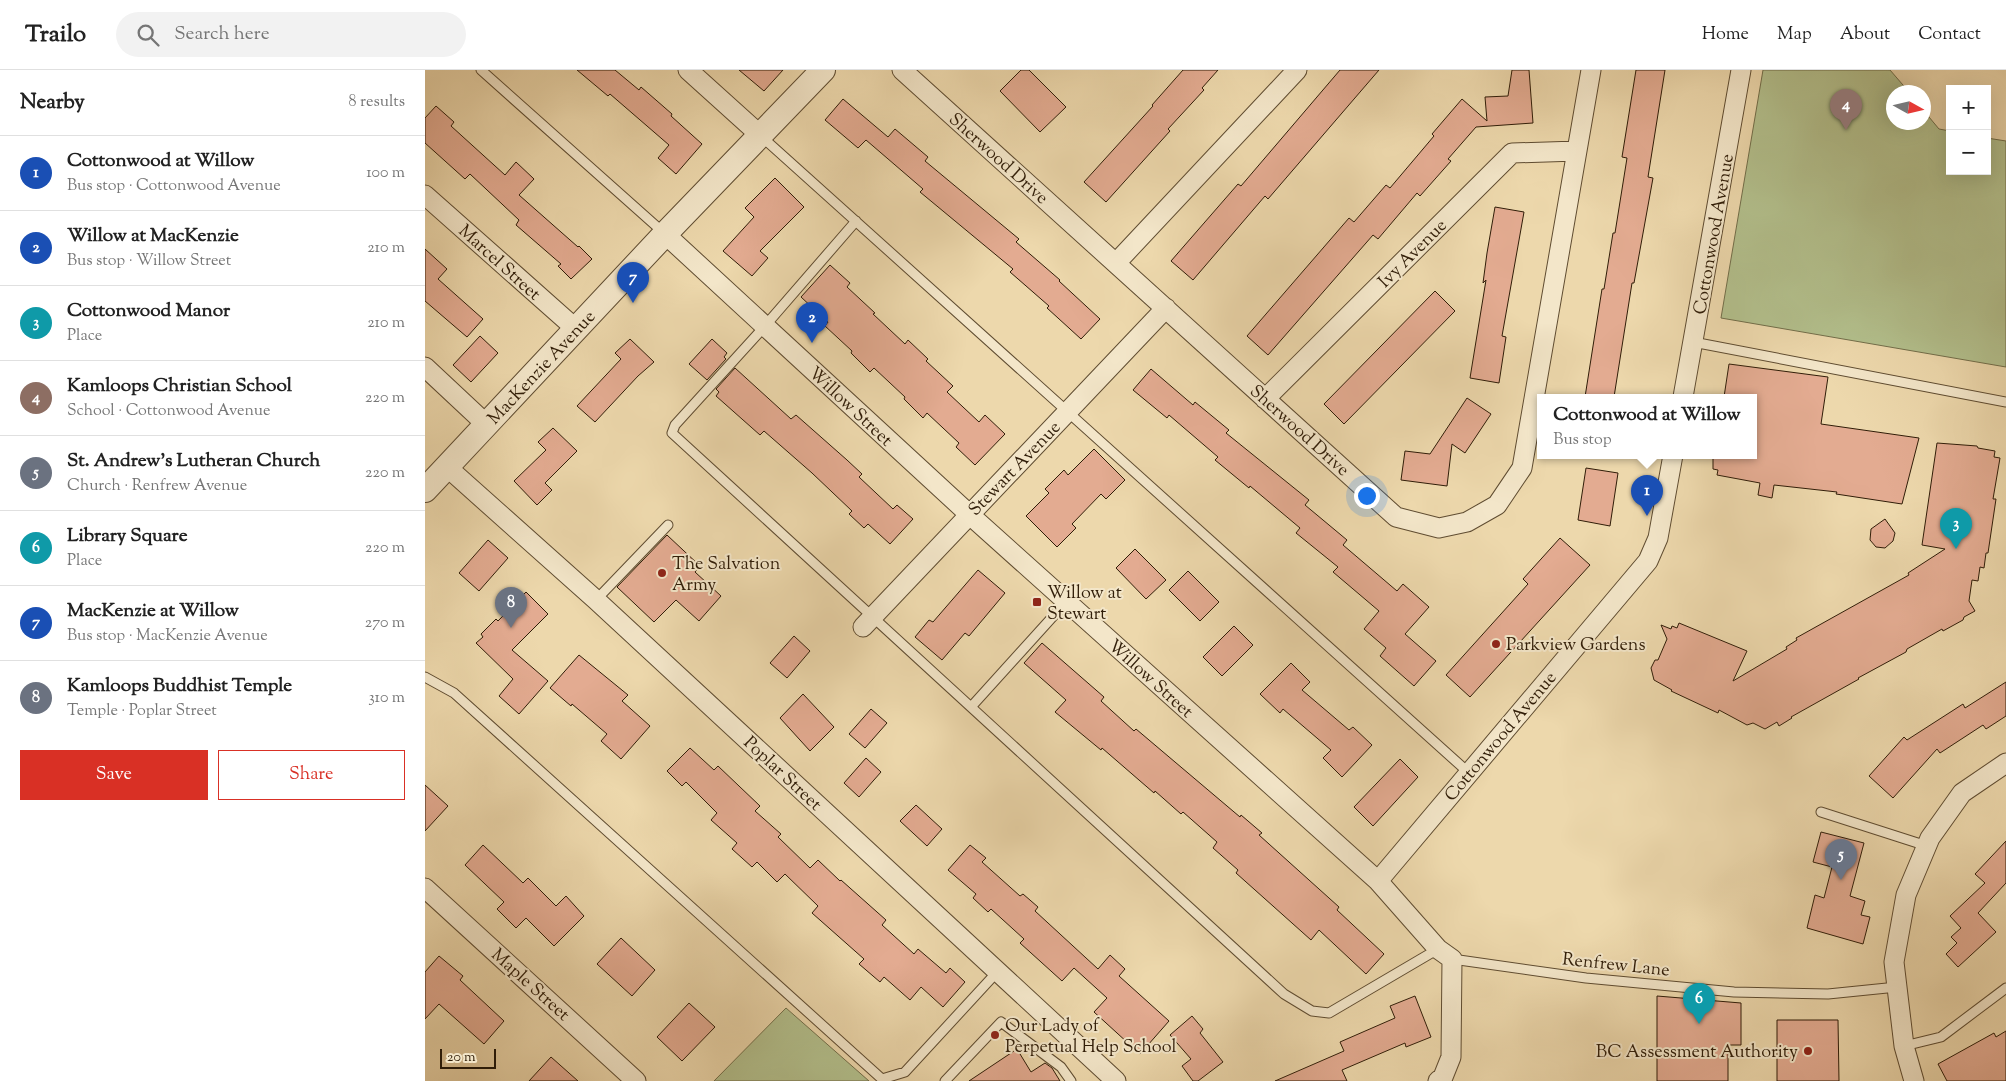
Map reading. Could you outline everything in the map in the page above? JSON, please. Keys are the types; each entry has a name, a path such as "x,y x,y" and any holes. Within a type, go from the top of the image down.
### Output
{"street":[{"path":"688,70 761,135"},
{"name":"MacKenzie Avenue","path":"425,490 665,234 823,70"},
{"name":"Sherwood Drive","path":"902,70 1396,517 1439,528 1467,522 1497,505 1522,468 1591,70"},
{"path":"1116,264 1297,70"},
{"name":"Cottonwood Avenue","path":"1684,394 1741,70"},
{"name":"Ivy Avenue","path":"1265,399 1513,153 1577,151"},
{"name":"Marcel Street","path":"425,195 576,329"},
{"name":"Willow Street","path":"665,234 969,515 1378,881 1445,954"},
{"name":"Stewart Avenue","path":"868,622 1166,308"},
{"path":"425,367 487,425"},
{"name":"Cottonwood Avenue","path":"1378,881 1648,562 1658,538 1672,459"},
{"name":"Poplar Street","path":"447,467 596,600 1116,1081"},
{"path":"1914,1081 1904,1046 1894,962 1906,895 1930,838 1962,793 2006,763"},
{"name":"Maple Street","path":"425,888 634,1080"},
{"path":"1438,1081 1443,1078 1451,1057 1445,954"}],"lane":[{"path":"481,70 665,234"},
{"path":"761,135 1469,773"},
{"path":"855,220 765,326 675,425 672,433 868,622 971,707 1284,994 1312,1011 1329,1013 1445,954"},
{"path":"1693,342 2006,402"},
{"path":"596,600 668,525"},
{"path":"971,707 1066,602"},
{"path":"425,678 454,693 883,1079 905,1072 998,972"},
{"path":"1821,812 1927,846"},
{"name":"Renfrew Lane","path":"1445,954 1585,978 1734,992 1828,994 1897,987"},
{"path":"1904,1046 1941,1037 2006,988"},
{"path":"945,1081 1001,1022 1061,1067 1071,1081"}],"green space":[{"path":"1763,70 1890,70 1903,85 1886,85 1886,130 1931,130 1931,119 1939,129 1946,130 1946,175 1991,175 1991,139 2006,141 2006,367 1721,318"},
{"path":"786,1008 869,1081 714,1081"}],"building":[{"path":"577,70 615,70 639,90 641,87 702,144 676,174 658,158 669,145 610,94 608,96"},
{"path":"739,70 783,70 764,91"},
{"path":"1021,70 1029,70 1066,107 1040,132 1000,91"},
{"path":"1183,70 1218,70 1202,88 1204,90 1168,129 1170,131 1106,202 1084,182"},
{"path":"1340,70 1379,70 1268,199 1265,196 1193,280 1171,261 1238,184 1241,186"},
{"path":"1512,70 1529,70 1533,123 1476,127 1448,159 1451,161 1420,196 1417,193 1378,239 1373,235 1268,355 1247,336 1349,218 1354,222 1386,185 1390,188 1434,136 1432,134 1462,99 1487,121 1485,97 1508,96"},
{"path":"1636,70 1665,70 1648,177 1653,178 1634,283 1632,283 1614,394 1585,394 1602,289 1604,289 1613,233 1615,233 1627,158 1622,157"},
{"path":"843,99 888,137 895,129 928,157 925,161 1019,239 1016,242 1060,280 1100,319 1081,339 1047,308 1049,306 1010,272 1013,269 920,192 923,189 866,140 858,148 825,120"},
{"path":"436,106 454,122 451,126 505,175 516,162 534,179 519,195 592,259 571,279 558,266 561,264 516,225 519,220 470,174 465,179 425,143 425,118"},
{"path":"775,178 804,207 760,251 768,258 752,276 723,251 754,217 745,208"},
{"path":"1495,207 1524,212 1502,336 1506,337 1499,383 1470,378 1486,280 1483,283"},
{"path":"425,249 447,269 438,279 483,319 467,337 425,301"},
{"path":"830,265 850,283 847,287 875,313 873,314 905,344 908,340 928,359 926,361 953,386 947,392 979,422 985,415 1005,434 975,465 956,447 959,443 927,413 923,418 904,399 905,397 874,368 870,372 851,353 852,351 825,326 828,322 801,297"},
{"path":"1435,291 1455,311 1344,424 1324,404"},
{"path":"480,336 498,353 471,382 453,365"},
{"path":"630,339 654,362 638,376 595,422 577,406 621,359 615,353"},
{"path":"712,339 727,353 724,357 726,359 707,380 689,364"},
{"path":"1729,364 1828,377 1821,424 1919,438 1902,504 1836,494 1837,492 1774,485 1772,498 1758,495 1760,483 1717,475 1718,470 1713,469 1713,459 1757,459 1757,394 1724,394"},
{"path":"735,368 791,419 796,415 847,460 862,474 859,477 893,509 897,505 913,519 890,544 868,524 864,528 849,514 852,511 812,473 764,431 760,435 716,396 719,392 716,389"},
{"path":"1151,369 1193,405 1195,402 1229,430 1226,433 1309,500 1305,505 1347,540 1343,545 1397,591 1403,584 1429,607 1405,634 1436,661 1414,686 1380,656 1386,648 1364,629 1379,611 1333,572 1338,567 1296,533 1300,528 1250,486 1249,488 1215,460 1218,457 1169,415 1167,418 1133,390"},
{"path":"1467,398 1491,414 1465,453 1452,444 1447,486 1401,480 1405,451 1430,454"},
{"path":"553,428 577,451 545,483 552,490 537,505 514,481 546,450 538,442"},
{"path":"1937,443 1977,446 1978,448 1995,451 1994,457 2000,458 1993,499 1996,499 1988,553 1986,553 1984,568 1980,567 1978,581 1972,580 1969,601 1975,611 1964,617 1963,620 1943,631 1942,629 1907,649 1906,652 1791,717 1779,726 1777,722 1765,729 1753,723 1747,725 1719,710 1718,713 1671,691 1654,680 1651,668 1655,660 1658,660 1667,639 1661,625 1671,629 1672,626 1677,628 1679,623 1747,651 1733,681 1787,649 1786,647 1797,640 1796,638 1909,575 1908,573 1945,549 1922,545"},
{"path":"1094,449 1125,480 1106,499 1101,494 1072,524 1076,528 1057,547 1026,516 1049,493 1045,489 1064,470 1068,475"},
{"path":"1586,468 1618,473 1610,526 1578,520"},
{"path":"1885,519 1895,533 1893,541 1885,548 1876,547 1870,540 1871,529"},
{"name":"The Salvation Army","path":"667,535 700,566 695,572 721,596 699,621 676,600 654,622 617,587"},
{"name":"Parkview Gardens","path":"1560,538 1590,565 1470,697 1446,675 1528,584 1523,579"},
{"path":"488,540 508,558 479,591 459,573"},
{"path":"1135,549 1166,580 1146,599 1116,568"},
{"path":"978,570 1005,593 969,636 965,633 942,660 915,637 929,620 933,622"},
{"path":"1188,571 1219,602 1200,621 1169,590"},
{"path":"526,592 548,614 512,650 548,681 519,714 499,696 513,679 476,643 483,637 481,634 496,619 498,621"},
{"path":"1234,626 1253,645 1222,676 1203,657"},
{"path":"794,636 810,651 787,678 770,663"},
{"path":"1042,643 1104,697 1101,701 1134,731 1136,729 1240,817 1241,815 1262,833 1259,835 1339,907 1337,910 1384,954 1366,974 1319,930 1311,940 1236,873 1238,870 1213,848 1217,842 1183,812 1181,814 1155,791 1154,793 1102,748 1101,750 1055,712 1066,700 1024,663"},
{"path":"579,655 628,695 622,701 650,726 621,759 601,741 607,734 550,688"},
{"path":"1291,663 1310,682 1302,690 1349,730 1353,727 1372,745 1342,777 1323,758 1331,750 1283,709 1280,713 1260,694"},
{"path":"2006,682 2006,716 1986,729 1983,725 1940,753 1937,749 1893,798 1869,776 1904,737 1907,740 1963,704 1965,708"},
{"path":"803,694 834,727 810,751 780,718"},
{"path":"871,709 887,723 865,748 849,734"},
{"path":"690,748 714,770 718,766 760,806 755,811 781,834 778,837 810,868 818,860 886,920 882,925 914,954 918,949 946,973 950,968 965,982 943,1007 921,987 910,1000 884,977 880,982 859,964 864,959 812,913 818,906 785,874 777,882 757,862 752,867 732,849 737,843 711,820 717,813 686,782 682,786 667,771"},
{"path":"866,758 881,772 859,797 844,783"},
{"path":"1400,759 1418,777 1373,826 1354,807"},
{"path":"425,785 448,806 425,831"},
{"path":"916,805 942,829 927,846 900,821"},
{"path":"1821,832 1864,843 1850,896 1865,901 1861,915 1870,917 1863,944 1807,928 1815,895 1824,898 1832,867 1813,862"},
{"path":"2006,841 2006,883 1978,913 1996,932 1958,967 1946,954 1957,943 1951,937 1961,928 1950,916 1985,883 1975,874"},
{"path":"483,845 523,883 528,878 556,906 566,896 584,916 554,946 526,918 516,928 497,909 504,902 465,865"},
{"path":"970,845 986,858 982,862 1020,896 1023,894 1038,907 1035,911 1098,969 1110,955 1125,969 1119,976 1169,1021 1140,1054 1094,1012 1107,998 1074,968 1062,981 1020,943 1024,939 991,909 988,912 973,898 976,894 948,870"},
{"path":"621,938 655,970 632,996 597,964"},
{"path":"439,956 463,976 460,980 504,1021 484,1044 439,1004 425,1019 425,972"},
{"path":"1415,996 1431,1037 1406,1047 1405,1043 1342,1070 1347,1081 1275,1081 1344,1051 1340,1042 1395,1018 1390,1006"},
{"path":"1657,996 1741,1003 1741,1045 1728,1045 1728,1081 1657,1081"},
{"path":"689,1003 715,1027 682,1061 657,1037"},
{"path":"1192,1016 1203,1029 1200,1033 1223,1062 1198,1081 1193,1081 1182,1066 1191,1059 1170,1035"},
{"name":"BC Assessment Authority","path":"1777,1020 1838,1020 1839,1081 1777,1081"},
{"path":"2006,1031 2006,1081 1947,1081 1938,1064 1994,1033 1996,1037"},
{"name":"Our Lady of Perpetual Help School","path":"1017,1049 1031,1072 1045,1063 1052,1068 1060,1081 969,1081"},
{"path":"551,1057 578,1081 529,1081"}],"place":[{"name":"Kamloops Christian School","path":"1846,130"},
{"name":"MacKenzie at Willow","path":"633,303"},
{"name":"Willow at MacKenzie","path":"812,343"},
{"name":"Cottonwood at Willow","path":"1647,516"},
{"name":"Cottonwood Manor","path":"1956,549"},
{"name":"The Salvation Army","path":"662,573"},
{"name":"Willow at Stewart","path":"1037,602"},
{"name":"Kamloops Buddhist Temple","path":"511,628"},
{"name":"Parkview Gardens","path":"1496,644"},
{"name":"St. Andrew’s Lutheran Church","path":"1841,880"},
{"name":"Library Square","path":"1699,1024"},
{"name":"Our Lady of Perpetual Help School","path":"995,1035"},
{"name":"BC Assessment Authority","path":"1808,1051"}]}
